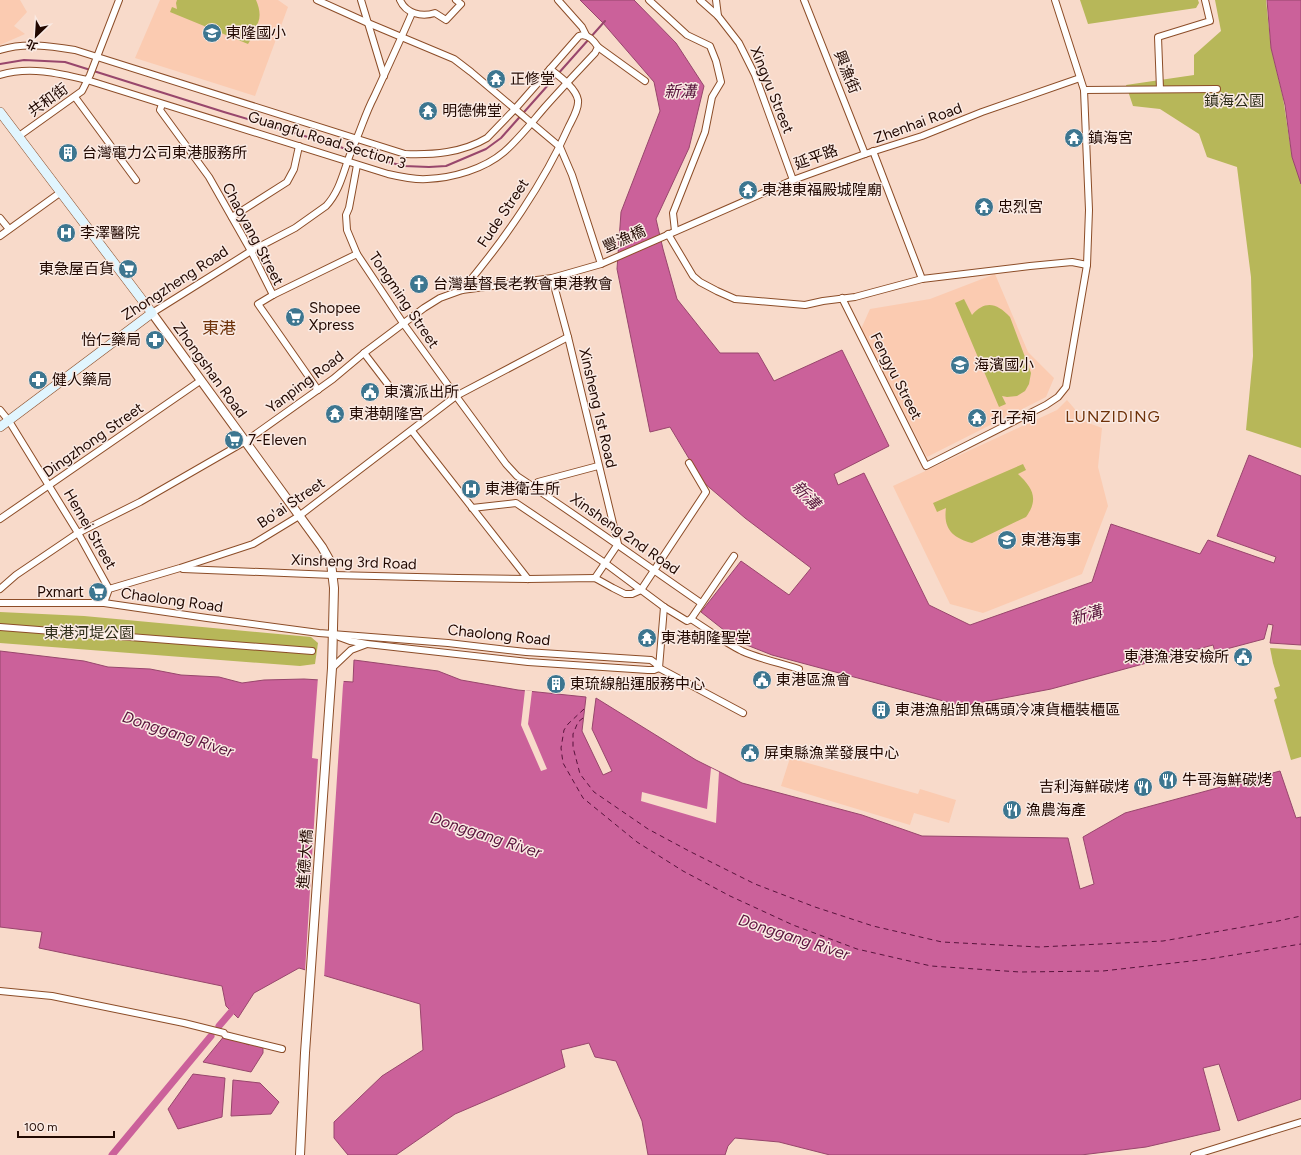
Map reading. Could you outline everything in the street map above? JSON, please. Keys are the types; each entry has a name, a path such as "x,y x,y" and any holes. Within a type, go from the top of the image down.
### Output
{"main road":[{"name":"Zhongshan Road","path":"0,112 152,313"},
{"name":"Zhongzheng Road","path":"0,428 152,313"}],"street":[{"path":"97,57 119,0"},
{"path":"317,0 454,59 560,147 572,175 601,264"},
{"path":"361,0 384,76"},
{"path":"400,0 401,4 412,13 422,15 430,15 435,13 446,20 461,4 456,0"},
{"path":"558,0 582,27 586,35 597,46 645,81"},
{"path":"649,0 687,35 710,46 716,61 721,82 712,97 705,132 673,213 675,231"},
{"name":"Xingyu Street","path":"700,0 718,16 739,42 755,75 793,180"},
{"path":"716,0 718,16"},
{"name":"興漁街","path":"804,0 865,154"},
{"path":"668,234 693,276 717,292 735,299 805,305 823,300 855,297 922,279 1072,262 1087,265 1089,210 1084,90 1055,0"},
{"path":"1160,89 1158,37 1210,21 1205,0"},
{"name":"Zhongzheng Road","path":"152,313 251,251 295,228 326,206 334,197 353,146 412,13"},
{"name":"Guangfu Road Section 3","path":"0,50 11,46 47,46 75,50 405,154 446,153 465,148 487,138 516,110 579,36 582,34 586,35"},
{"name":"Guangfu Road Section 3","path":"0,75 8,72 30,70 88,78 162,104 388,174 409,179 427,179 454,175 484,164 503,152 529,121 594,53 597,46"},
{"name":"共和街","path":"19,136 82,91 97,57"},
{"path":"550,69 567,82"},
{"name":"Zhenhai Road","path":"922,279 873,151 922,136 982,112 1080,78"},
{"name":"Fude Street","path":"462,290 478,271 528,201 560,147 577,108 578,101 577,95 567,82"},
{"path":"1084,90 1217,89"},
{"path":"75,97 136,180"},
{"name":"Chaoyang Street","path":"162,104 160,110 209,177 251,251 273,295 258,304 318,390"},
{"path":"232,217 287,182 294,169 299,146"},
{"name":"延平路","path":"659,237 793,180 873,151"},
{"name":"Tongming Street","path":"357,164 349,208 346,215 347,230 357,254 456,396"},
{"path":"0,236 60,192"},
{"path":"0,218 9,229"},
{"name":"豐漁橋","path":"601,264 659,237"},
{"path":"273,295 357,254"},
{"name":"Yanping Road","path":"0,589 16,575 78,533 140,502 246,441 318,390 364,353 438,299 462,290 552,278 601,264"},
{"name":"Fengyu Street","path":"842,298 926,466 1046,405 1058,397 1066,387 1087,265"},
{"name":"Xinsheng 1st Road","path":"552,278 568,337 618,544"},
{"name":"Zhongshan Road","path":"152,313 322,547 331,563 334,588 332,668"},
{"name":"Bo'ai Street","path":"109,589 253,544 299,516 456,396 568,337"},
{"path":"364,353 394,391"},
{"name":"Dingzhong Street","path":"0,519 200,381"},
{"name":"Xinsheng 2nd Road","path":"456,396 506,464 517,476 618,544 701,603"},
{"name":"Hemei Street","path":"0,410 9,421 78,533 109,589"},
{"path":"412,431 528,579"},
{"path":"641,590 706,492 689,463"},
{"path":"534,487 538,482 598,466"},
{"path":"472,508 516,503 605,563 664,607 687,621 691,619 734,556"},
{"path":"595,578 618,544"},
{"name":"Xinsheng 3rd Road","path":"180,568 333,575 528,579 595,578 625,594 632,594 641,590"},
{"path":"0,603 104,603 109,589"},
{"name":"Chaolong Road","path":"104,603 332,634 448,643 526,652 651,660 659,668 743,713"},
{"path":"659,668 664,607"},
{"path":"691,619 727,643 743,651 770,661 799,669"},
{"path":"0,627 312,651"},
{"name":"Chaolong Road","path":"332,634 350,641 367,644 547,664 648,670 659,668"},
{"path":"332,668 351,650 367,644"},
{"name":"進德大橋","path":"300,1155 305,1053 332,668"},
{"path":"0,990 52,996 184,1023 282,1049"},
{"path":"1194,1155 1301,1122"}],"shaded area":[{"path":"0,0 20,0 27,12 14,26 25,34 0,45"},
{"name":"東隆國小","path":"160,0 278,0 288,7 255,96 135,58"},
{"name":"海濱國小","path":"995,274 1028,352 1054,378 1046,397 927,457 861,329 870,309 930,299"},
{"name":"東港海事","path":"1067,400 1086,422 1102,428 1098,467 1108,506 1082,574 983,613 950,604 893,486 1057,410"},
{"path":"790,758 918,794 920,789 956,800 949,823 914,813 910,825 781,786"}],"green space":[{"path":"177,0 256,0 260,16 259,21 254,29 245,36 251,39 248,44 170,12 172,7 177,9"},
{"path":"1080,0 1198,0 1199,3 1196,8 1088,24"},
{"name":"鎮海公園","path":"1215,0 1266,0 1271,48 1283,98 1292,157 1301,179 1301,448 1246,430 1253,356 1251,277 1237,167 1207,157 1199,134 1160,109 1133,106 1126,85 1194,75 1194,55 1221,31"},
{"path":"964,299 972,315 982,307 991,305 996,306 1010,317 1031,373 1029,384 1025,391 1017,396 1002,396 1006,404 999,407 955,303"},
{"path":"1023,464 1026,470 1018,474 1031,489 1033,499 1030,511 1026,517 972,543 965,541 951,532 946,522 946,508 937,512 933,503"},
{"name":"東港河堤公園","path":"0,612 84,616 311,637 318,643 315,664 300,666 0,643"},
{"path":"1270,648 1301,650 1301,757 1291,760 1274,700 1277,698 1274,688 1280,686"}],"water":[{"name":"新溝","path":"580,0 634,0 676,43 704,86 689,148 656,219 677,299 720,353 758,353 774,381 842,350 889,446 834,474 838,485 864,473 929,605 970,625 1092,582 1111,524 1200,554 1208,540 1274,563 1276,557 1217,536 1249,455 1301,476 1301,645 1270,643 1273,625 1268,624 1264,639 1215,652 1213,645 1051,689 962,706 772,655 739,642 701,612 741,561 789,595 811,568 745,518 703,482 670,427 650,432 617,269 621,212 660,111 654,82 603,23"},
{"path":"1267,0 1301,0 1301,184 1292,157 1285,105 1271,48"},
{"name":"Donggang River","path":"0,651 84,661 108,667 150,669 181,675 219,677 242,683 264,680 304,679 353,682 354,660 438,671 461,680 518,690 586,697 582,731 603,775 612,771 592,729 596,698 696,760 742,783 862,815 922,836 1068,838 1080,889 1094,884 1083,837 1125,813 1280,771 1296,818 1301,817 1301,1099 1238,1121 1219,1064 1203,1068 1220,1130 1146,1147 1081,1155 830,1155 779,1142 735,1138 728,1146 725,1155 648,1155 642,1121 616,1061 595,1057 589,1043 561,1050 565,1067 455,1114 396,1155 348,1155 334,1138 334,1122 382,1076 423,1050 420,1004 299,968 254,993 238,1018 226,1006 222,986 39,948 42,932 0,927"},
{"path":"225,1035 249,1045 250,1041 263,1048 263,1053 251,1072 203,1062"},
{"path":"193,1074 225,1078 222,1117 178,1129 168,1109"},
{"path":"233,1080 260,1083 279,1102 271,1114 231,1116"}],"pier":[{"path":"318,677 344,679 324,978 305,972 318,759 312,758"},
{"path":"525,690 532,691 528,724 547,769 541,771 521,725"},
{"path":"711,768 719,772 716,823 641,801 642,792 707,809"}],"waterway":[{"path":"0,64 24,60 65,62 376,159 404,166 446,166 486,149 501,138 605,21"},
{"path":"219,1026 237,1005"},
{"path":"112,1155 211,1036"}],"ferry route":[{"path":"584,709 568,724 564,730 561,748 563,763 583,798 637,842 683,871 730,896 793,925 857,949 931,966 1020,972 1103,971 1209,959 1301,944"},
{"path":"583,718 578,722 573,734 573,747 580,774 594,792 648,829 755,884 815,907 873,926 942,942 1039,947 1163,941 1301,916"}],"place":[{"name":"東隆國小","path":"212,33"},
{"name":"正修堂","path":"496,79"},
{"name":"明德佛堂","path":"428,111"},
{"name":"鎮海宮","path":"1074,138"},
{"name":"台灣電力公司東港服務所","path":"68,153"},
{"name":"東港東福殿城隍廟","path":"748,190"},
{"name":"忠烈宮","path":"984,207"},
{"name":"李澤醫院","path":"66,233"},
{"name":"東急屋百貨","path":"128,269"},
{"name":"台灣基督長老教會東港教會","path":"419,284"},
{"name":"Shopee Xpress","path":"295,317"},
{"name":"怡仁藥局","path":"155,340"},
{"name":"海濱國小","path":"960,365"},
{"name":"健人藥局","path":"38,380"},
{"name":"東濱派出所","path":"370,392"},
{"name":"東港朝隆宮","path":"335,414"},
{"name":"孔子祠","path":"977,418"},
{"name":"7-Eleven","path":"234,440"},
{"name":"東港衛生所","path":"471,489"},
{"name":"東港海事","path":"1007,540"},
{"name":"Pxmart","path":"98,592"},
{"name":"東港朝隆聖堂","path":"647,638"},
{"name":"東港漁港安檢所","path":"1243,657"},
{"name":"東港區漁會","path":"762,680"},
{"name":"東琉線船運服務中心","path":"556,684"},
{"name":"東港漁船卸魚碼頭冷凍貨櫃裝櫃區","path":"881,710"},
{"name":"屏東縣漁業發展中心","path":"750,753"},
{"name":"牛哥海鮮碳烤","path":"1168,780"},
{"name":"吉利海鮮碳烤","path":"1143,787"},
{"name":"漁農海產","path":"1012,810"}],"district":[{"name":"東港","path":"219,328"},
{"name":"LUNZIDING","path":"1113,416"}]}
